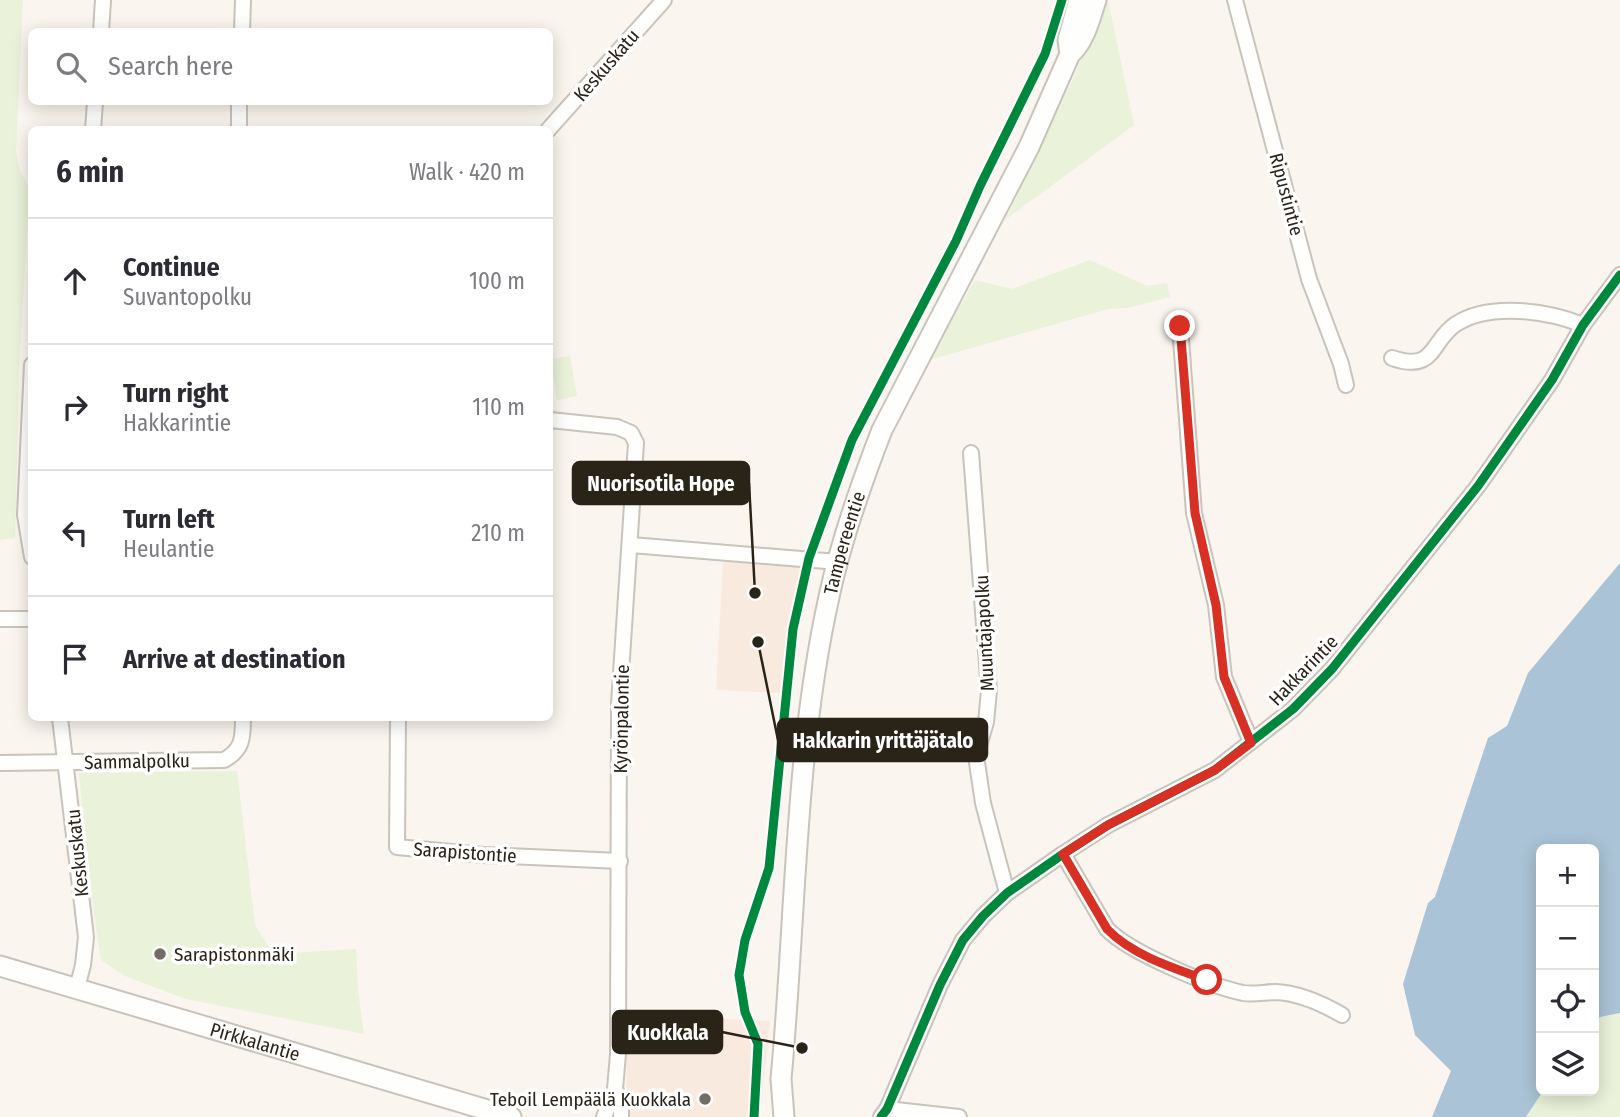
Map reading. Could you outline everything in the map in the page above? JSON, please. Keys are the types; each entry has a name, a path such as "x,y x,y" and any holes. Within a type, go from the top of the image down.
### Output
{"main road":[{"name":"Tampereentie","path":"1070,54 1068,40 1079,0"},
{"name":"Tampereentie","path":"784,1117 781,1079 806,752 822,632 838,562 863,479 883,430 1029,147 1070,54 1084,34 1096,0"},
{"name":"Pirkkalantie","path":"0,966 510,1117"},
{"name":"Tampereentie","path":"771,1117 781,1079"}],"street":[{"path":"101,28 103,0"},
{"path":"242,28 243,0"},
{"name":"Keskuskatu","path":"552,126 664,0"},
{"name":"Ripustintie","path":"1235,0 1309,279 1341,364 1346,385"},
{"path":"93,126 95,105"},
{"path":"239,105 239,126"},
{"name":"Hakkarintie","path":"884,1113 940,985 963,940 983,916 1007,893 1108,825 1215,770 1293,709 1332,669 1478,486 1552,380 1583,325 1620,275"},
{"path":"1392,358 1409,363 1418,361 1433,351 1454,325 1473,315 1530,312 1560,316 1583,325"},
{"path":"1180,326 1195,513 1216,605 1224,677 1251,743"},
{"name":"Kyrönpalontie","path":"553,420 617,427 631,433 634,437 636,460 619,704 618,1054 615,1089 604,1117"},
{"name":"Muuntajapolku","path":"971,453 989,691 986,722 976,756 982,803 1007,893"},
{"path":"28,486 25,515 28,533"},
{"path":"631,545 838,562"},
{"path":"0,619 28,619"},
{"name":"Keskuskatu","path":"60,721 86,937 83,965 76,988"},
{"name":"Sammalpolku","path":"0,763 224,760 239,749 243,736 243,721"},
{"name":"Sarapistontie","path":"398,721 397,847 484,855 620,861"},
{"path":"1063,854 1107,929 1117,939 1158,961 1231,990 1252,995 1278,992 1318,1003 1342,1015"},
{"name":"Kyrönpalontie","path":"615,1089 621,1103 621,1117"},
{"path":"884,1113 959,1117"}],"shaded area":[{"path":"723,562 801,565 788,628 781,693 716,690"},
{"path":"628,1015 770,1021 760,1117 631,1117 626,1106"}],"green space":[{"path":"0,0 23,0 16,151 20,171 28,185 28,221 19,368 15,538 0,540"},
{"path":"1104,0 1108,0 1134,125 1006,219 1075,75"},
{"path":"1090,260 1147,286 1167,283 1170,297 1128,308 1108,309 929,360 975,280 1012,289"},
{"path":"570,356 577,396 557,400 553,359"},
{"path":"237,771 255,925 273,954 356,949 364,1034 186,999 125,976 101,960 89,883 79,773"},
{"path":"1620,1013 1620,1117 1526,1117 1540,1096 1599,1096 1600,1017"}],"water":[{"path":"1620,563 1620,1013 1599,1018 1599,844 1536,844 1536,1096 1540,1096 1526,1117 1432,1117 1451,1071 1415,1035 1403,984 1428,903 1435,897 1488,738 1507,726 1528,673"}],"cycle path":[{"path":"754,1117 758,1044 745,1012 739,975 745,940 769,868 793,629 809,558 852,440 956,241 1045,54 1062,0"},
{"path":"881,1117 887,1109 940,985 963,940 983,916 1007,893 1108,825 1215,770 1293,709 1332,669 1478,486 1552,380 1583,325 1620,275"}],"place":[{"name":"Nuorisotila Hope","path":"755,593"},
{"name":"Hakkarin yrittäjätalo","path":"758,642"},
{"name":"Sarapistonmäki","path":"160,954"},
{"name":"Kuokkala","path":"802,1048"},
{"name":"Teboil Lempäälä Kuokkala","path":"705,1099"}],"route":[{"path":"1180,326 1195,513 1216,605 1224,677 1251,743 1215,770 1108,825 1063,854 1107,929 1117,939 1158,961 1207,980"}]}
